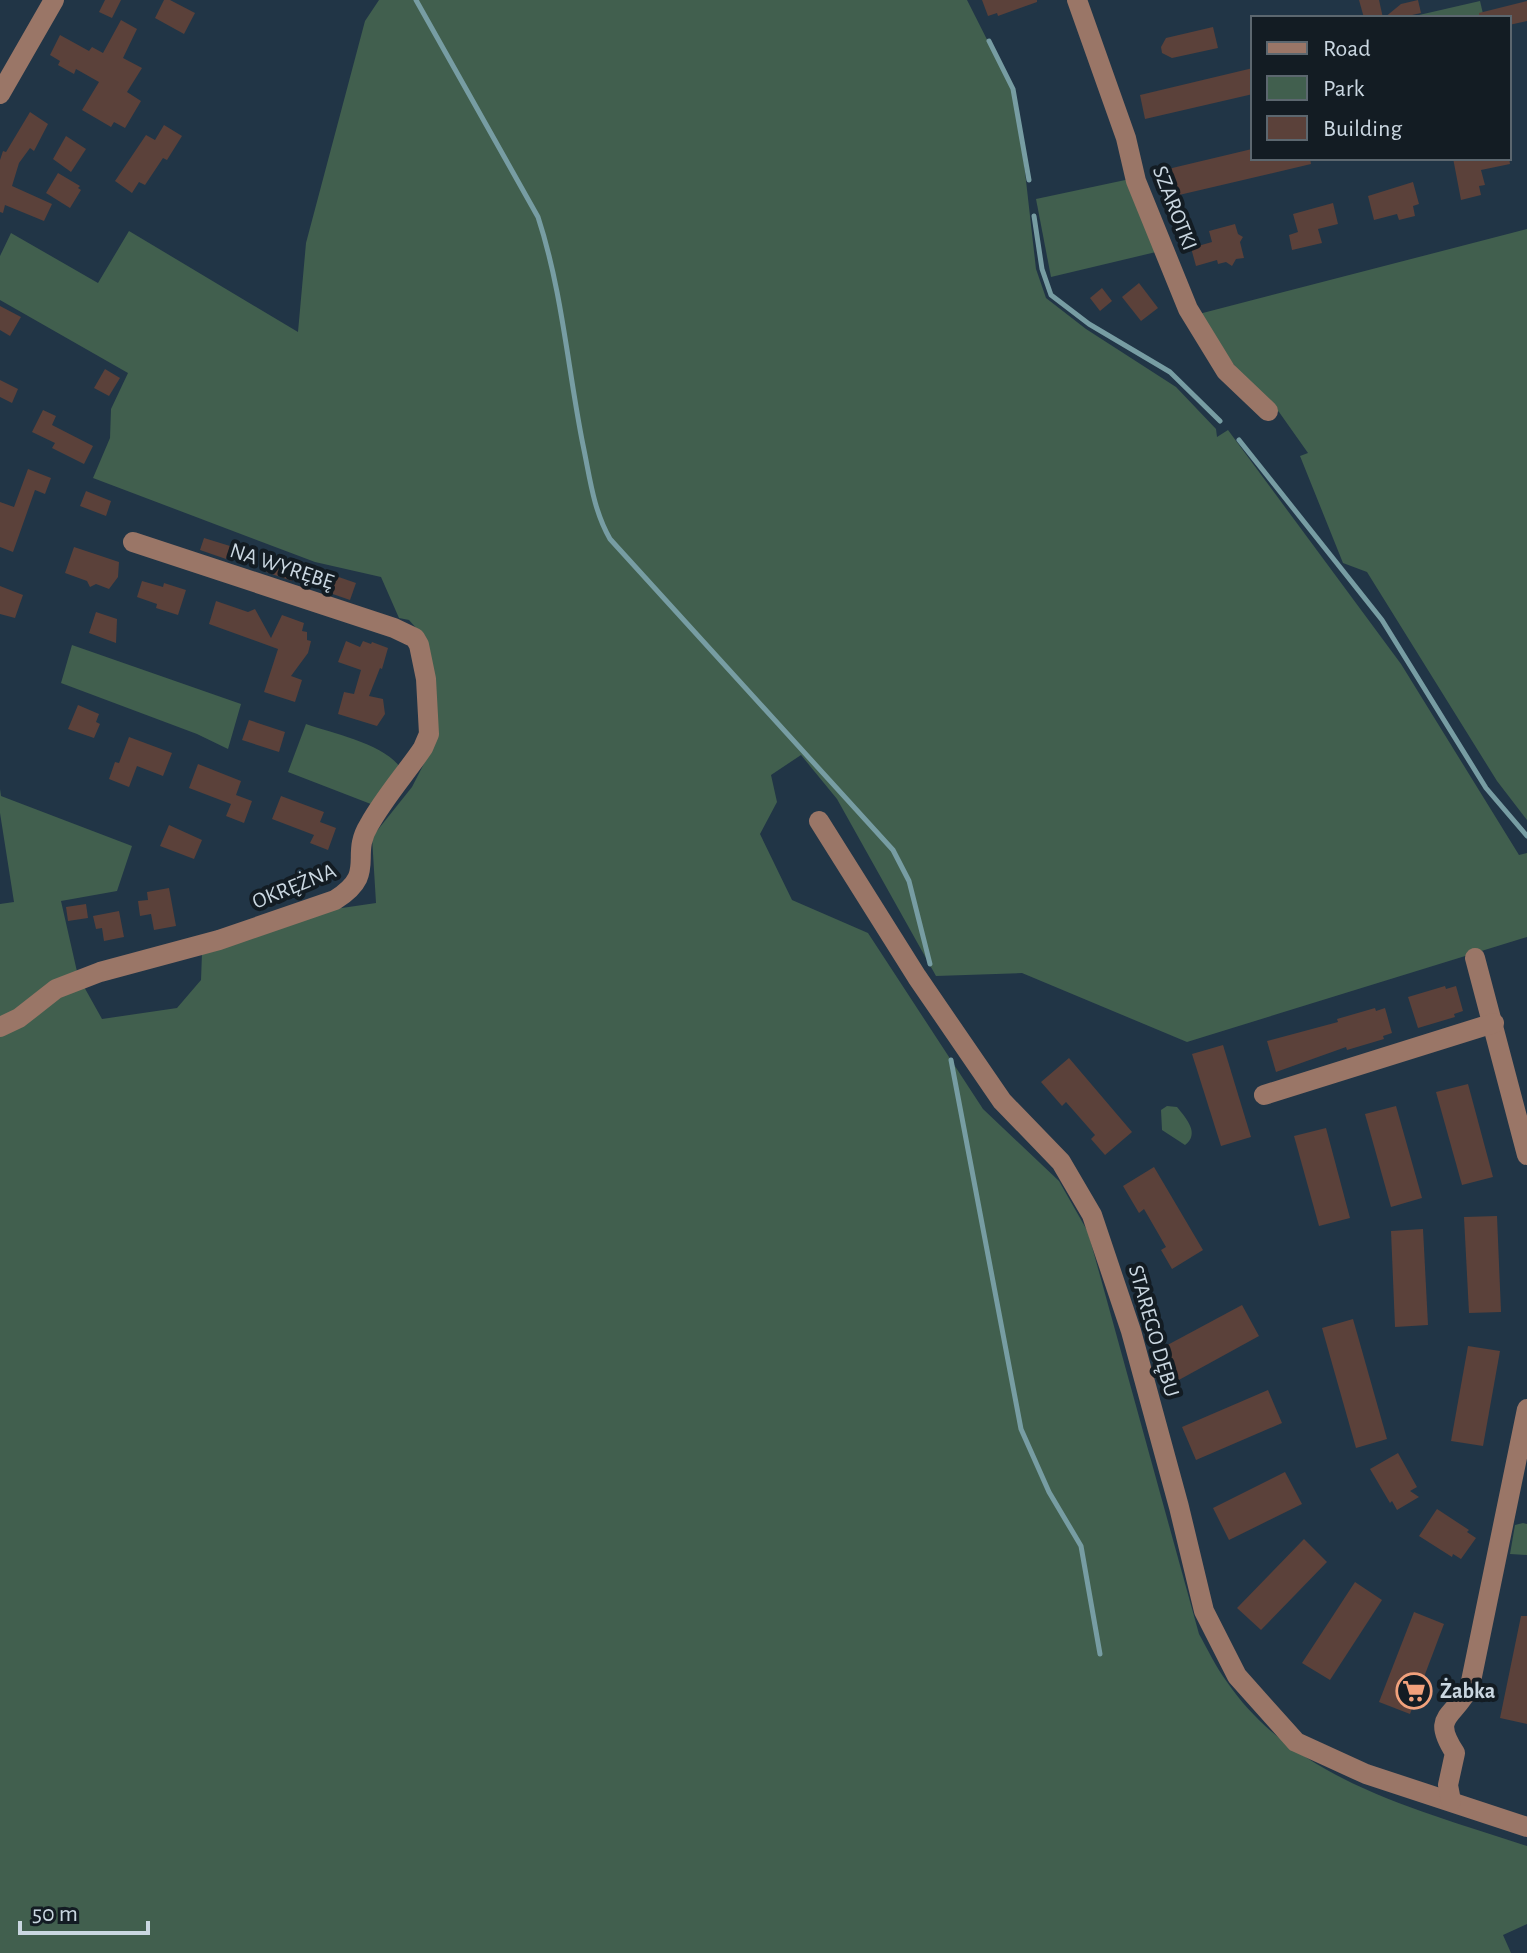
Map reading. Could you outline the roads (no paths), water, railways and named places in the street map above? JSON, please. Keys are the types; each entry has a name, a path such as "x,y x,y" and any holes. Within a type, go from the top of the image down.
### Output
{"street":[{"path":"0,94 54,0"},
{"name":"SZAROTKI","path":"1077,0 1126,138 1136,181 1188,309 1226,371 1268,411"},
{"name":"NA WYRĘBĘ","path":"133,542 394,628 415,638"},
{"name":"OKRĘŻNA","path":"0,1027 19,1018 56,989 100,972 219,940 335,900 352,889 358,880 364,834 423,748 429,734 426,679 415,638"},
{"name":"STAREGO DĘBU","path":"819,821 917,977 1002,1101 1061,1162 1092,1215 1131,1331 1204,1611 1237,1676 1296,1742 1366,1774 1527,1827"},
{"path":"1475,958 1527,1155"},
{"path":"1264,1095 1494,1023"},
{"path":"1451,1801 1448,1785 1455,1753 1443,1734 1444,1721 1464,1699 1470,1686 1527,1409"}],"waterway":[{"path":"416,0 538,217 559,301 593,493 610,539 893,850 909,881 930,964"},
{"path":"989,41 1013,89 1029,180"},
{"path":"1034,216 1042,269 1051,295 1089,324 1170,372 1220,421"},
{"path":"1239,440 1382,620 1486,788 1527,836"},
{"path":"951,1060 1021,1429 1049,1492 1081,1546 1100,1654"}],"place":[{"name":"Żabka","path":"1414,1691"}]}
